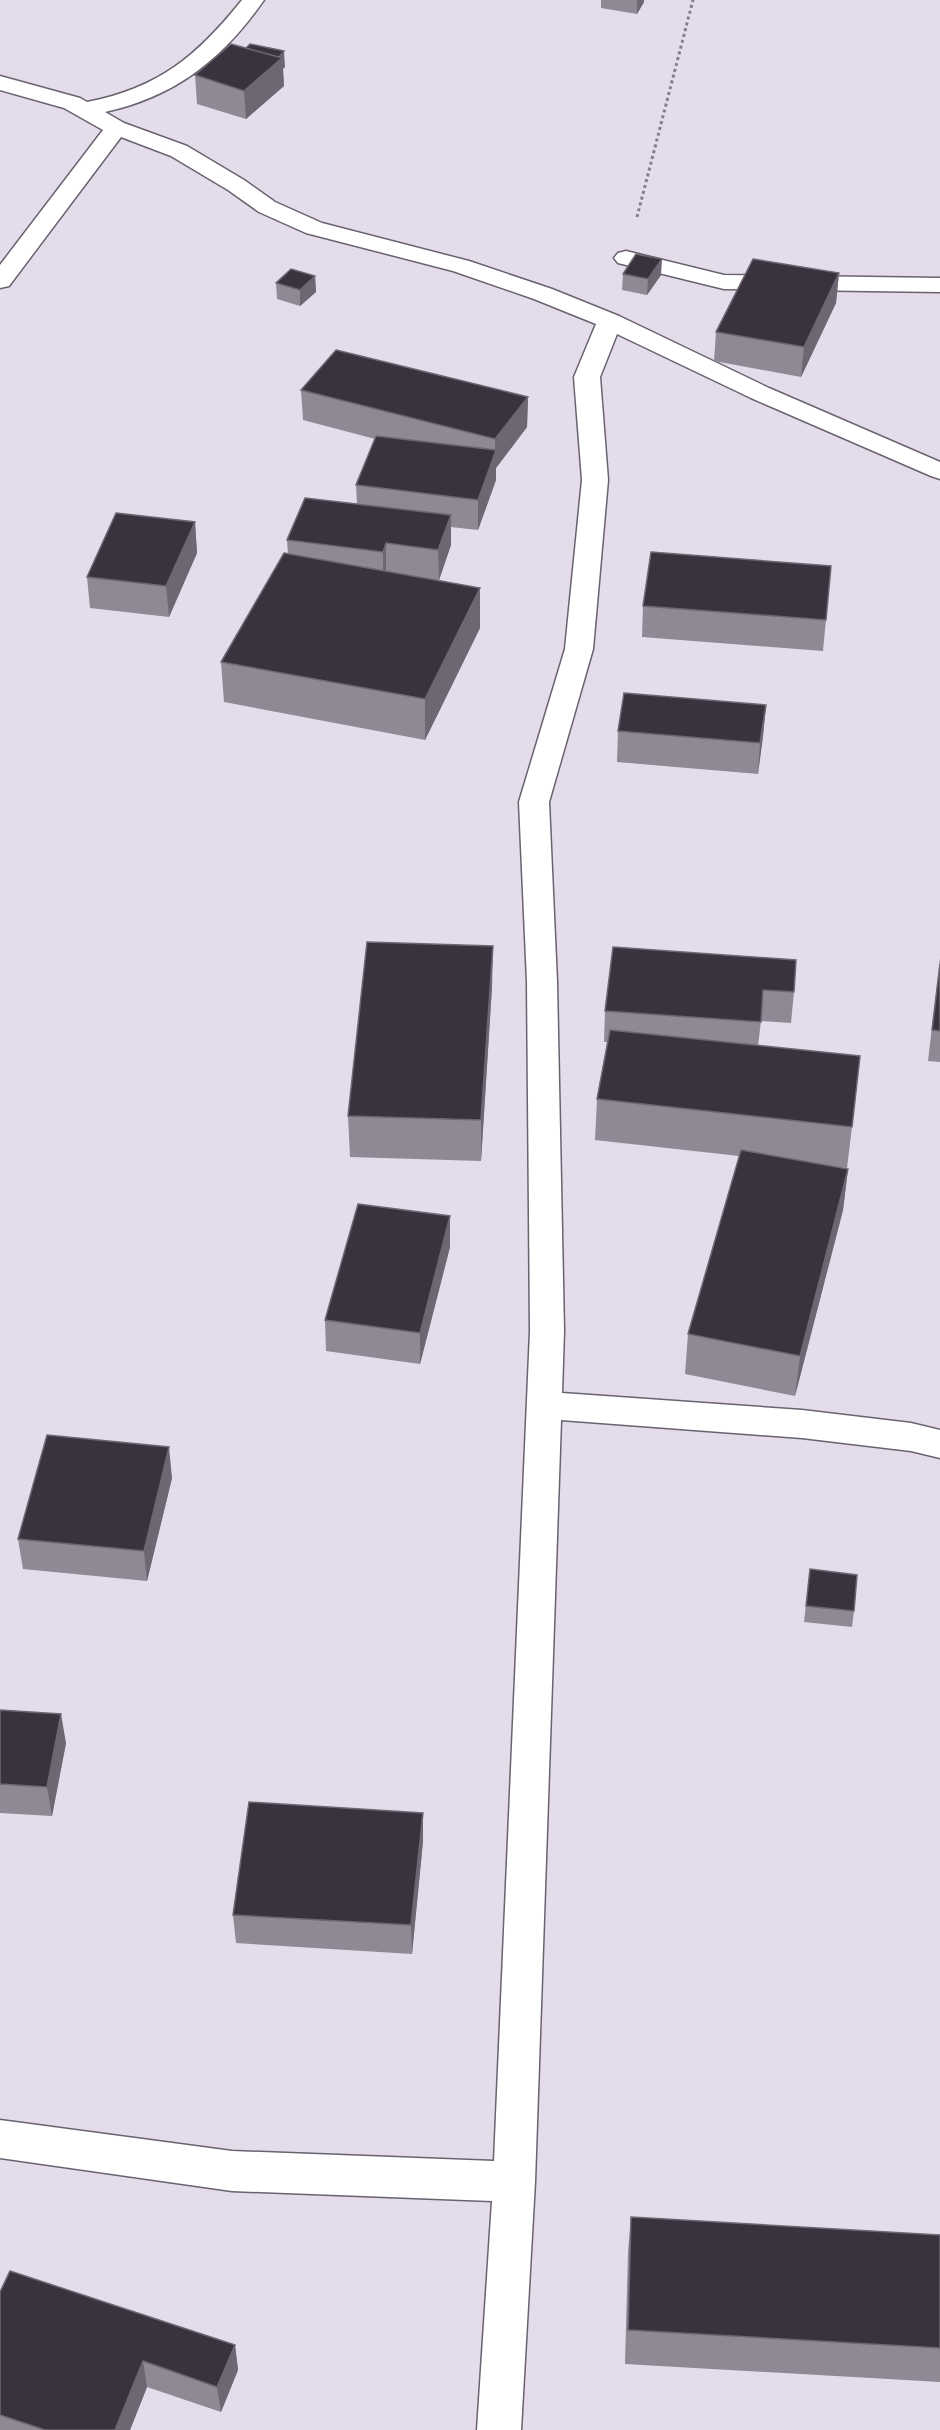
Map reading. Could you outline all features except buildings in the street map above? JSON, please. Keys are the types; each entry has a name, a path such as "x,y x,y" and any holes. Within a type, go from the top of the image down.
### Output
{"street":[{"path":"83,110 130,100 151,91 188,69 226,36 253,0"},
{"path":"0,83 72,104 116,128 179,151 236,185 267,207 314,228 462,266 543,294 609,321 760,393 940,471"},
{"path":"0,281 116,128"},
{"path":"626,258 724,282 940,285"},
{"path":"500,2430 513,2182 547,1331 542,982 534,802 579,649 595,480 587,377 609,321"},
{"path":"545,1405 802,1424 911,1437 940,1444"},
{"path":"0,2139 232,2171 513,2182"}],"path":[{"path":"626,258 693,0"}]}
